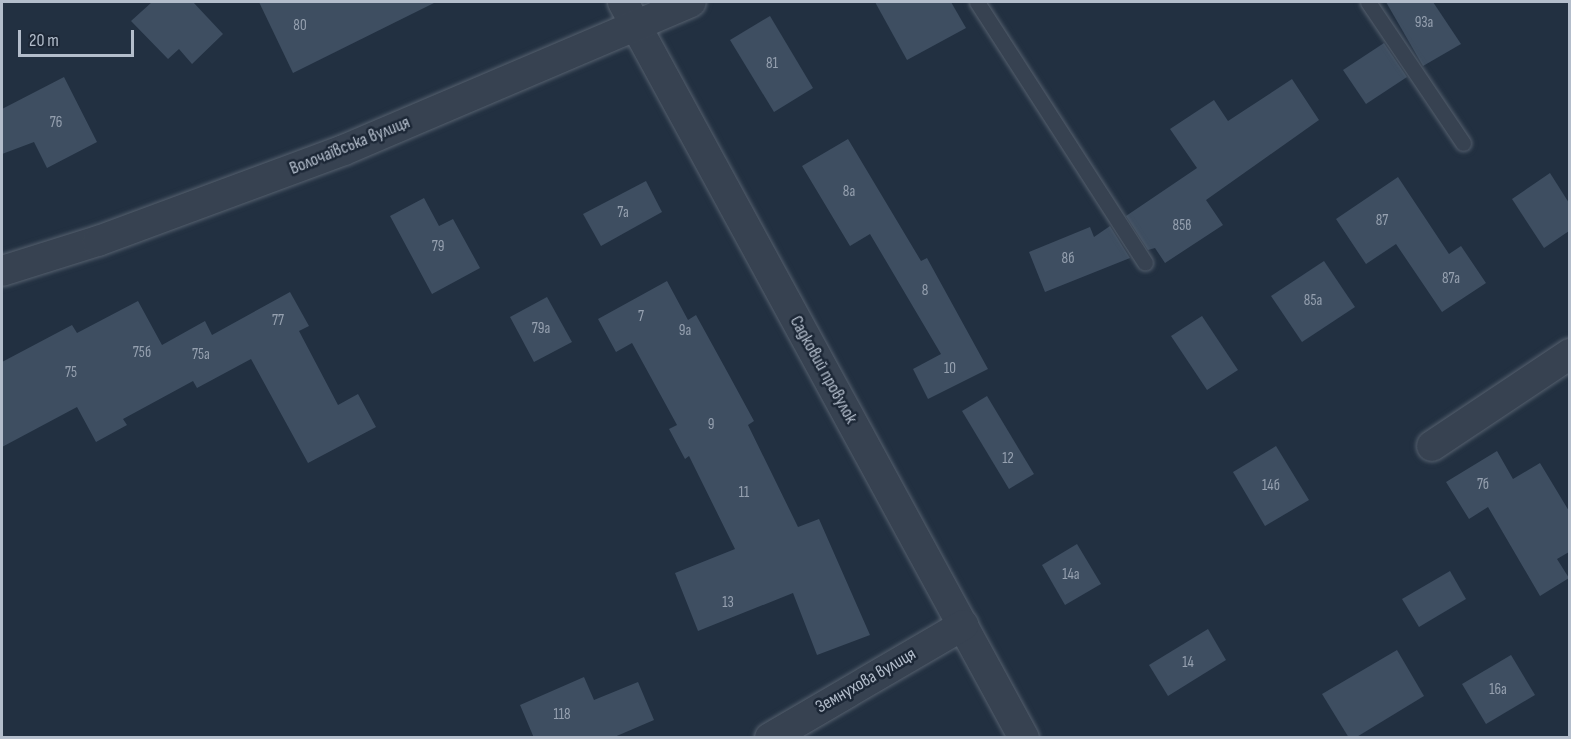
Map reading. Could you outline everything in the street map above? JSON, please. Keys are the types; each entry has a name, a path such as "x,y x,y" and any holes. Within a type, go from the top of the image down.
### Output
{"street":[{"name":"Волочаївська вулиця","path":"2,271 98,241 344,150 630,14 691,2"},
{"name":"Садковий провулок","path":"630,14 1024,738"},
{"path":"1432,446 1569,354"},
{"name":"Земнухова вулиця","path":"770,738 963,625"}],"lane":[{"path":"977,2 1145,263"},
{"path":"1368,2 1463,143"}],"building":[{"path":"152,2 193,2 223,34 192,64 179,49 168,59 131,21"},
{"path":"259,2 436,2 293,73"},
{"path":"875,2 951,2 966,28 907,60"},
{"path":"1386,2 1433,2 1461,44 1423,66"},
{"path":"770,16 813,88 774,112 730,40"},
{"path":"1384,43 1407,77 1366,104 1343,70"},
{"path":"64,77 97,142 47,168 34,142 2,154 2,109"},
{"path":"1292,79 1319,120 1206,200 1223,225 1165,263 1155,248 1148,250 1126,216 1197,168 1170,129 1214,100 1228,121"},
{"path":"848,139 921,261 927,258 988,369 928,399 913,369 941,354 870,234 850,246 802,166"},
{"path":"1550,173 1569,203 1569,231 1544,248 1512,199"},
{"path":"1398,177 1449,254 1461,246 1486,283 1442,312 1396,244 1366,264 1336,219"},
{"path":"646,181 662,212 601,246 583,214"},
{"path":"424,198 439,226 453,219 480,268 432,294 390,216"},
{"path":"1110,226 1130,258 1045,292 1029,252 1090,227 1094,237"},
{"path":"1324,261 1355,307 1302,342 1271,296"},
{"path":"667,281 688,320 696,315 754,421 748,425 798,527 819,519 870,635 817,655 793,593 698,631 675,573 735,549 689,456 685,459 669,429 677,425 632,343 616,352 598,319"},
{"path":"290,292 309,326 299,331 338,405 358,394 376,427 308,463 251,359 197,388 193,381 123,419 127,425 96,442 77,407 2,447 2,362 72,325 77,333 138,301 162,345 205,321 212,335"},
{"path":"547,297 572,342 534,362 510,317"},
{"path":"1202,316 1238,370 1207,390 1171,336"},
{"path":"987,396 1034,474 1009,489 962,411"},
{"path":"1276,446 1309,500 1265,526 1233,472"},
{"path":"1497,451 1513,479 1540,463 1569,511 1569,552 1557,559 1569,578 1540,596 1488,507 1469,519 1446,482"},
{"path":"1077,544 1101,584 1065,605 1042,565"},
{"path":"1450,571 1466,599 1419,627 1402,599"},
{"path":"1208,629 1226,660 1168,696 1149,665"},
{"path":"1397,650 1424,696 1355,738 1349,738 1322,694"},
{"path":"1511,655 1535,695 1486,724 1462,684"},
{"path":"584,677 594,700 638,682 654,720 612,738 534,738 520,705"}]}
